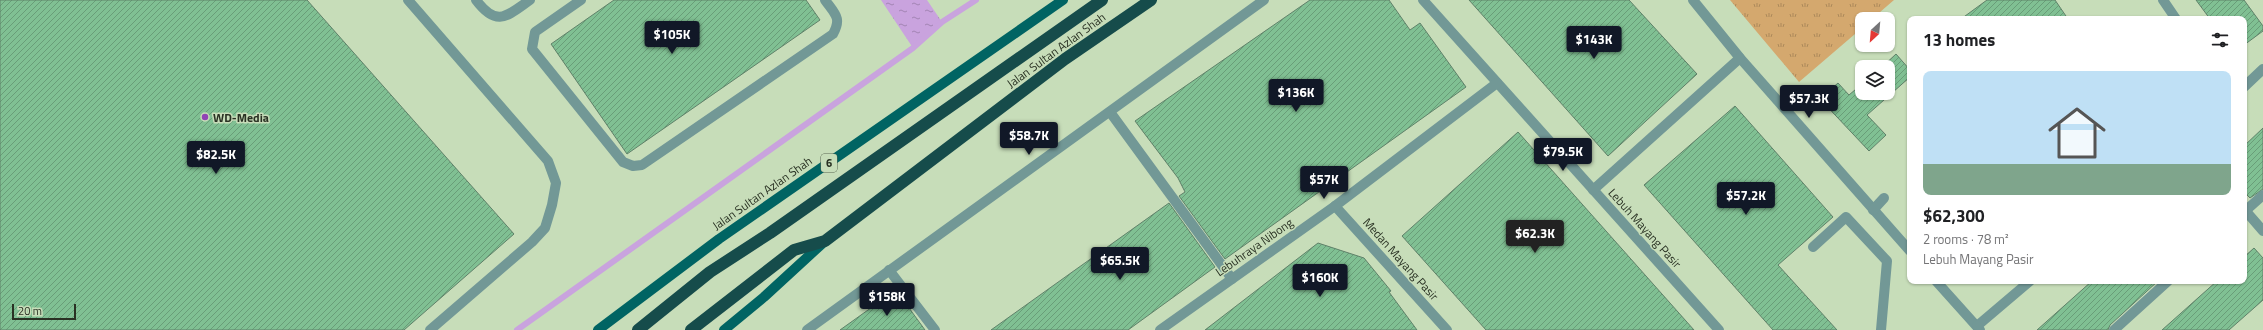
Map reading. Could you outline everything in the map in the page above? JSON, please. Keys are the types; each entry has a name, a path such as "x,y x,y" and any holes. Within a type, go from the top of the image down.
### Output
{"highway":[{"name":"Jalan Sultan Azlan Shah","path":"638,330 710,272 770,233 1102,0"},
{"name":"Jalan Sultan Azlan Shah","path":"691,330 794,250 825,241 1065,59 1151,0"}],"main road":[{"name":"Jalan Sultan Azlan Shah","path":"598,330 719,239 1063,0"},
{"name":"Jalan Sultan Azlan Shah","path":"724,330 764,297 825,241"}],"street":[{"path":"408,0 548,161 556,183 552,206 545,228 532,242 430,330"},
{"path":"476,0 485,12 496,18 504,18 530,0"},
{"path":"581,0 535,32 532,49 623,162 633,166 642,165 833,34 838,26 837,17 825,0"},
{"path":"808,330 1264,0"},
{"name":"Lebuh Mayang Pasir","path":"1423,0 1719,330"},
{"path":"1693,0 1740,58 1907,248"},
{"path":"2162,0 2174,16"},
{"path":"1593,190 1740,58"},
{"path":"2247,84 2263,70"},
{"name":"Lebuhraya Nibong","path":"1160,330 1336,206 1497,82"},
{"path":"1110,112 1232,279"},
{"path":"2247,208 2263,195"},
{"path":"1873,210 1884,198"},
{"name":"Medan Mayang Pasir","path":"1336,206 1447,330"},
{"path":"2247,214 2263,231"},
{"path":"1813,247 1846,217 1887,261 1881,330"},
{"path":"889,270 934,330"},
{"path":"1939,284 1978,328 2027,284"},
{"path":"2114,330 2165,284"}],"green space":[{"path":"1730,0 1894,0 1880,12 1855,12 1855,34 1799,82"}],"water":[{"path":"881,0 927,0 942,22 913,48"}],"building":[{"name":"WD-Media","path":"0,0 307,0 514,234 404,330 0,330"},
{"path":"614,0 806,0 820,20 627,154 551,44"},
{"path":"1310,0 1389,0 1410,30 1420,23 1466,87 1225,259 1179,196 1185,192 1178,178 1135,121"},
{"path":"1469,0 1629,0 1697,74 1608,156"},
{"path":"1987,0 2055,0 2066,16 1965,16"},
{"path":"2196,0 2244,0 2263,26 2263,31 2247,43 2247,16 2208,16"},
{"path":"1896,54 1907,67 1907,80 1895,90 1895,60 1890,60"},
{"path":"1838,83 1849,95 1855,90 1855,100 1884,100 1867,115 1886,135 1869,151 1820,99"},
{"path":"1735,106 1833,217 1778,265 1837,330 1773,330 1644,185"},
{"path":"2263,128 2263,189 2250,198 2247,195 2247,143"},
{"path":"1518,132 1694,330 1486,330 1402,236"},
{"path":"1169,203 1215,267 1128,330 991,330"},
{"path":"1318,243 1364,258 1391,291 1389,292 1417,330 1205,330"},
{"path":"2254,248 2263,258 2263,300 2229,330 2162,330 2214,284 2247,284 2247,254"},
{"path":"2089,284 2155,284 2110,325 2108,330 2037,330"},
{"path":"896,290 925,330 840,330"}],"waterway":[{"path":"517,330 913,48 942,22 976,0"}],"place":[{"name":"WD-Media","path":"205,117"}]}
